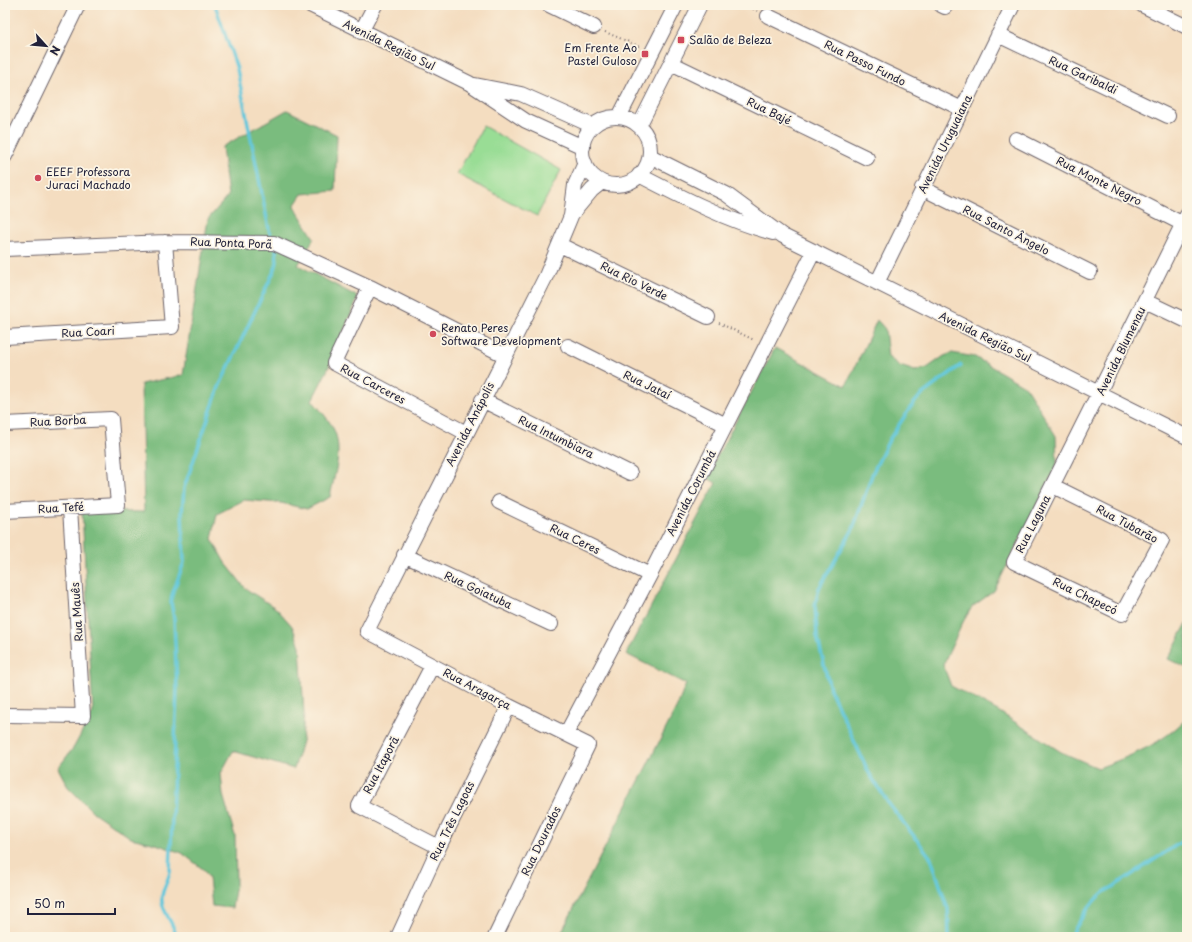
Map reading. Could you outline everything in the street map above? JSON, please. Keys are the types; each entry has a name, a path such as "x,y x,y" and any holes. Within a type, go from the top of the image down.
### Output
{"street":[{"path":"5,156 78,5"},
{"name":"Avenida Região Sul","path":"310,5 362,32 469,83 526,121 583,147"},
{"path":"362,32 375,5"},
{"path":"549,5 594,27"},
{"path":"619,117 654,52 676,5"},
{"path":"639,126 700,5"},
{"name":"Avenida Uruguaiana","path":"877,283 922,188 1013,5"},
{"path":"1142,5 1187,27"},
{"name":"Rua Passo Fundo","path":"768,16 962,109"},
{"name":"Rua Garibaldi","path":"998,35 1168,116"},
{"name":"Rua Bajé","path":"671,63 867,158"},
{"name":"Avenida Região Sul","path":"469,83 521,94 593,126"},
{"path":"619,117 628,119 639,126 648,140 650,156 646,167 640,175 624,184 613,184 602,182 593,176 585,163 583,147 586,136 593,126 605,119 619,117"},
{"name":"Rua Monte Negro","path":"1016,139 1186,222"},
{"name":"Avenida Região Sul","path":"650,156 726,194 783,236 1187,437"},
{"name":"Avenida Anápolis","path":"367,631 504,355 546,276 571,216 575,185 585,163"},
{"name":"Avenida Região Sul","path":"640,175 703,207 747,226 783,236"},
{"name":"Avenida Anápolis","path":"571,216 592,190 602,182"},
{"name":"Rua Santo Ângelo","path":"922,188 1090,272"},
{"name":"Avenida Blumenau","path":"1053,486 1186,222"},
{"name":"Rua Ponta Porã","path":"5,249 165,242 274,243 370,287 504,355"},
{"name":"Rua Coari","path":"5,337 172,327 165,242"},
{"name":"Rua Rio Verde","path":"560,245 708,317"},
{"name":"Avenida Corumbá","path":"566,734 650,575 814,252"},
{"name":"Rua Carceres","path":"370,287 334,363 466,433"},
{"path":"1145,301 1187,322"},
{"name":"Rua Jataí","path":"568,346 726,425"},
{"name":"Rua Intumbiara","path":"482,400 630,472"},
{"name":"Rua Borba","path":"5,424 111,419 118,505"},
{"name":"Rua Laguna","path":"1014,562 1053,486"},
{"name":"Rua Tubarão","path":"1053,486 1162,540 1141,582"},
{"name":"Rua Ceres","path":"499,502 650,575"},
{"name":"Rua Tefé","path":"5,511 118,505"},
{"name":"Rua Mauês","path":"5,715 83,716 70,508"},
{"name":"Rua Goiatuba","path":"404,555 552,624"},
{"name":"Rua Chapecó","path":"1014,562 1122,614 1141,582"},
{"name":"Rua Aragarça","path":"367,631 509,706 588,745"},
{"name":"Rua Itaporã","path":"432,666 359,806 439,847"},
{"name":"Rua Três Lagoas","path":"398,937 439,847 509,706"},
{"name":"Rua Dourados","path":"495,937 588,745"}],"path":[{"path":"594,27 654,52"},
{"path":"708,317 766,346"}],"green space":[{"path":"287,110 337,135 335,191 302,194 294,206 314,238 298,265 358,297 327,371 312,400 329,421 336,436 338,445 336,471 330,497 307,509 281,503 244,500 217,514 212,539 224,561 246,589 277,609 292,626 300,646 304,714 302,741 294,769 233,751 221,773 223,795 235,836 236,884 232,908 212,906 209,878 204,870 182,853 156,844 131,838 93,812 68,787 58,768 74,747 93,712 82,511 144,512 141,384 183,375 208,219 228,196 222,147"},
{"path":"483,126 561,170 537,216 457,174"},
{"path":"877,320 885,329 888,357 900,366 915,371 927,368 944,356 952,353 975,357 1026,387 1056,436 1057,464 1038,504 994,591 972,607 963,622 943,665 951,686 998,711 1061,752 1098,768 1134,754 1157,742 1187,718 1187,937 559,937 677,707 686,684 626,654 716,483 706,477 775,348 846,386"},
{"path":"1187,623 1187,668 1168,659"}],"waterway":[{"path":"215,5 237,69 270,234"},
{"path":"176,937 174,928 163,907 162,898 170,872 177,689 174,619 171,602 172,595 184,562 182,513 184,488 219,387 275,269 277,262 276,250"},
{"path":"949,937 948,909 931,858 889,804 869,773 830,689 817,636 815,606 819,588 853,529 873,472 889,440 910,408 920,396 961,365"},
{"path":"1070,937 1083,915 1099,896 1187,838"}],"place":[{"name":"Salão de Beleza","path":"681,40"},
{"name":"Em Frente Ao Pastel Guloso","path":"645,54"},
{"name":"EEEF Professora Juraci Machado","path":"38,178"},
{"name":"Renato Peres Software Development","path":"433,334"}]}
